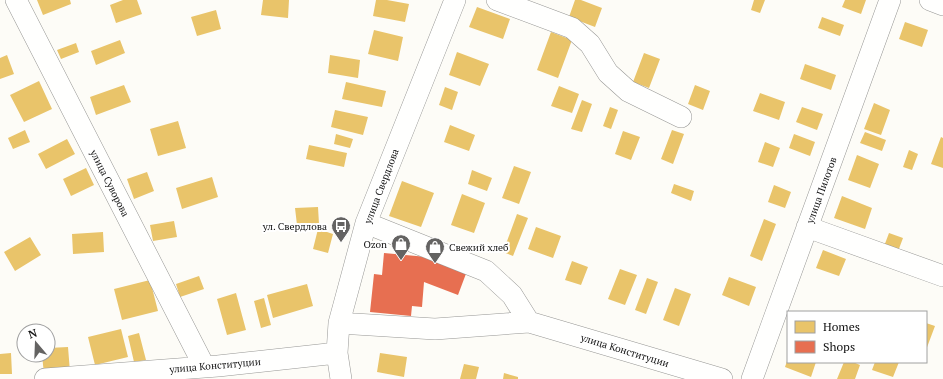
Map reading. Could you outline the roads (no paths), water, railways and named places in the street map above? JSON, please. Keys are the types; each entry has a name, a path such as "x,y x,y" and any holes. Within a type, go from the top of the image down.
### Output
{"street":[{"name":"улица Суворова","path":"16,0 214,370"},
{"path":"497,0 572,28 590,44 608,73 628,92 681,117"},
{"name":"улица Пилотов","path":"752,379 890,0"},
{"path":"930,0 943,5"},
{"name":"улица Свердлова","path":"341,379 337,353 339,323 366,223 448,2"},
{"path":"366,223 486,271 512,295 529,322"},
{"path":"807,227 943,276"},
{"name":"улица Конституции","path":"339,323 435,329 529,322 722,379"},
{"name":"улица Конституции","path":"45,379 214,370 337,353"}],"place":[{"name":"ул. Свердлова","path":"341,243"},
{"name":"Ozon","path":"401,261"},
{"name":"Свежий хлеб","path":"435,264"}]}
